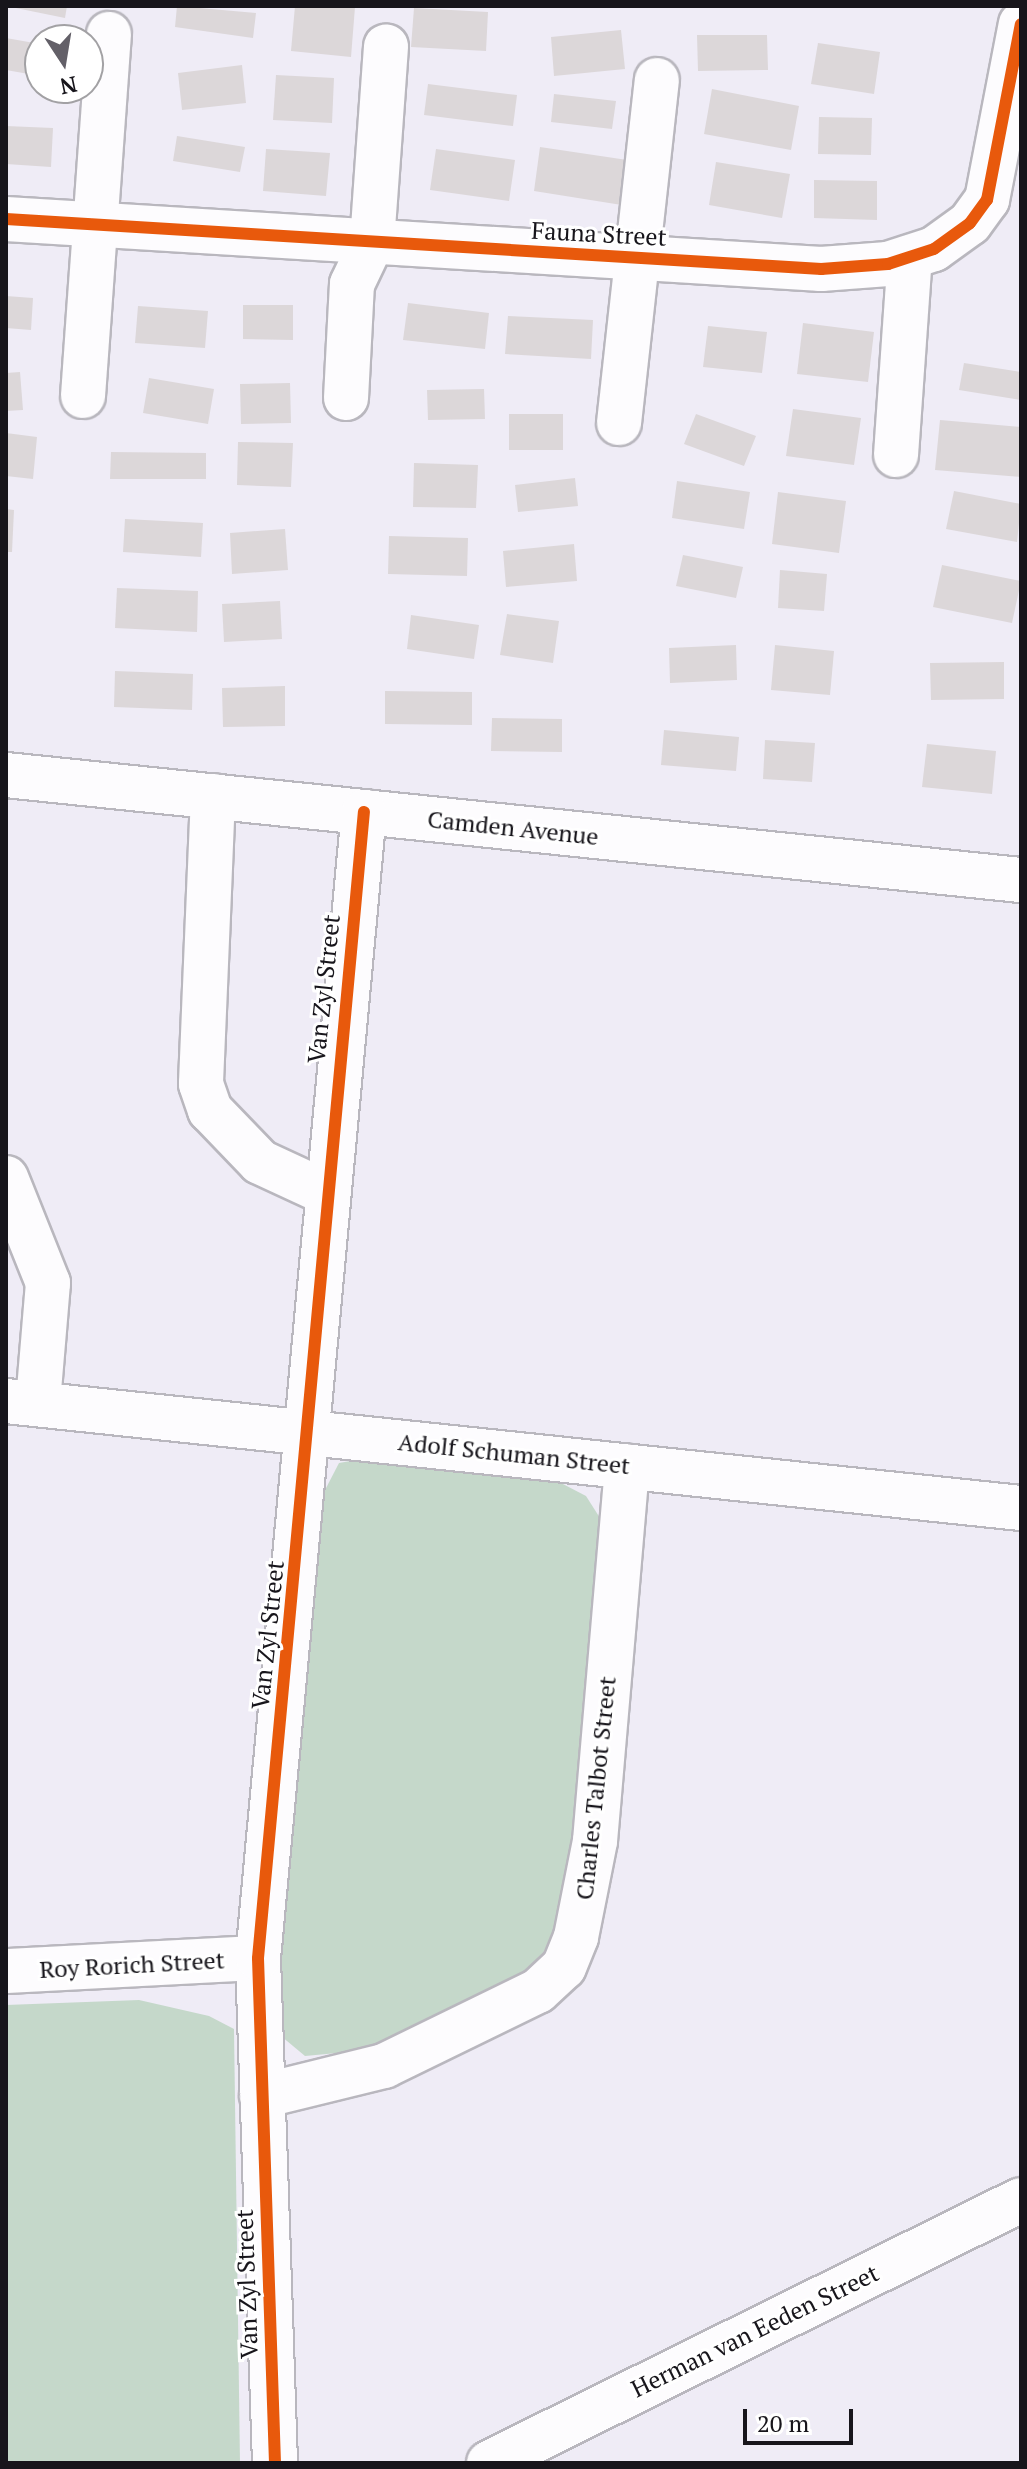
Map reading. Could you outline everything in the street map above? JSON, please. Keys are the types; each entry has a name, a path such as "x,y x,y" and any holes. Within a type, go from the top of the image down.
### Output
{"street":[{"name":"Fauna Street","path":"6,219 852,270 910,257 970,223 987,200 1021,24"},
{"path":"83,396 109,34"},
{"path":"346,398 352,284 372,242 386,46"},
{"path":"619,423 657,80"},
{"path":"896,455 910,257"},
{"name":"Camden Avenue","path":"6,775 1021,880"},
{"path":"213,796 201,1084 210,1110 260,1162 325,1192"},
{"name":"Van Zyl Street","path":"275,2463 258,1958 310,1432 325,1192 364,812"},
{"path":"6,1178 48,1283 22,1401"},
{"name":"Adolf Schuman Street","path":"22,1401 1021,1508"},
{"name":"Charles Talbot Street","path":"262,2096 384,2066 538,1991 564,1967 576,1937 595,1841 627,1466"},
{"name":"Roy Rorich Street","path":"6,1971 258,1958"},
{"name":"Herman van Eeden Street","path":"489,2463 1021,2200"}],"green space":[{"path":"356,1460 561,1483 586,1496 600,1518 567,1884 555,1944 529,1977 380,2049 305,2056 281,2036 276,1948 324,1492 339,1463"},
{"path":"139,2000 209,2016 234,2029 240,2463 6,2463 6,2005"}],"building":[{"path":"6,6 67,6 65,18"},
{"path":"177,6 256,13 253,38 175,27"},
{"path":"295,6 355,7 351,57 291,51"},
{"path":"414,8 488,12 486,51 411,47"},
{"path":"621,30 625,69 554,76 551,37"},
{"path":"697,35 767,35 768,70 698,71"},
{"path":"6,38 24,41 24,73 6,70"},
{"path":"818,43 880,52 874,94 811,84"},
{"path":"242,65 246,103 182,110 178,73"},
{"path":"276,75 334,78 332,123 273,120"},
{"path":"428,84 517,95 513,126 424,115"},
{"path":"712,89 799,106 791,150 704,134"},
{"path":"554,94 616,101 612,129 551,122"},
{"path":"819,117 872,118 871,155 818,154"},
{"path":"6,126 53,128 51,167 6,164"},
{"path":"177,136 245,147 240,172 173,161"},
{"path":"540,147 634,161 628,206 534,191"},
{"path":"266,149 330,153 326,196 263,191"},
{"path":"436,149 515,160 509,201 430,190"},
{"path":"716,162 790,174 782,218 709,205"},
{"path":"814,180 877,181 877,220 814,218"},
{"path":"6,296 33,298 31,330 6,328"},
{"path":"408,303 489,313 485,349 403,340"},
{"path":"243,305 293,305 293,340 243,339"},
{"path":"138,306 208,311 205,348 135,343"},
{"path":"508,316 593,320 591,359 505,354"},
{"path":"803,323 874,332 868,382 797,374"},
{"path":"708,326 767,332 762,373 703,367"},
{"path":"964,363 1021,372 1021,400 959,390"},
{"path":"20,372 23,410 6,411 6,373"},
{"path":"149,378 214,389 208,424 143,413"},
{"path":"290,383 291,423 241,424 240,384"},
{"path":"484,389 485,419 428,420 427,390"},
{"path":"793,409 861,418 854,465 786,456"},
{"path":"509,414 563,414 563,450 509,450"},
{"path":"696,414 756,436 744,466 684,444"},
{"path":"940,420 1021,427 1021,477 935,470"},
{"path":"6,433 37,437 33,479 6,476"},
{"path":"238,442 293,443 291,487 237,485"},
{"path":"111,452 206,453 206,479 110,479"},
{"path":"414,463 478,465 476,508 413,507"},
{"path":"575,478 578,506 518,512 515,485"},
{"path":"677,481 750,492 744,529 672,518"},
{"path":"954,491 1021,504 1017,542 946,529"},
{"path":"778,492 846,501 839,553 772,544"},
{"path":"6,509 14,510 12,552 6,552"},
{"path":"125,519 203,523 201,557 123,552"},
{"path":"285,529 288,570 232,574 230,533"},
{"path":"389,536 468,538 467,576 388,574"},
{"path":"574,544 577,581 506,587 503,551"},
{"path":"683,555 743,567 736,598 676,586"},
{"path":"942,565 1021,581 1012,623 933,607"},
{"path":"780,570 827,574 824,611 778,608"},
{"path":"117,588 198,591 197,632 115,628"},
{"path":"280,601 282,639 224,642 222,604"},
{"path":"507,614 559,621 553,663 500,655"},
{"path":"411,615 479,625 474,659 407,649"},
{"path":"736,645 737,680 670,683 669,648"},
{"path":"775,645 834,651 830,695 771,690"},
{"path":"1004,662 1004,699 931,700 930,663"},
{"path":"115,671 193,674 192,710 114,707"},
{"path":"285,686 285,726 223,727 222,688"},
{"path":"385,691 472,692 472,725 385,724"},
{"path":"492,718 562,719 562,752 491,751"},
{"path":"664,730 739,737 736,771 661,765"},
{"path":"765,740 815,743 812,782 763,779"},
{"path":"927,744 996,751 992,794 922,787"}],"cycle path":[{"path":"6,219 821,269 888,264 934,249 970,223 987,200 1021,24"},
{"path":"275,2463 258,1958 364,812"}]}
